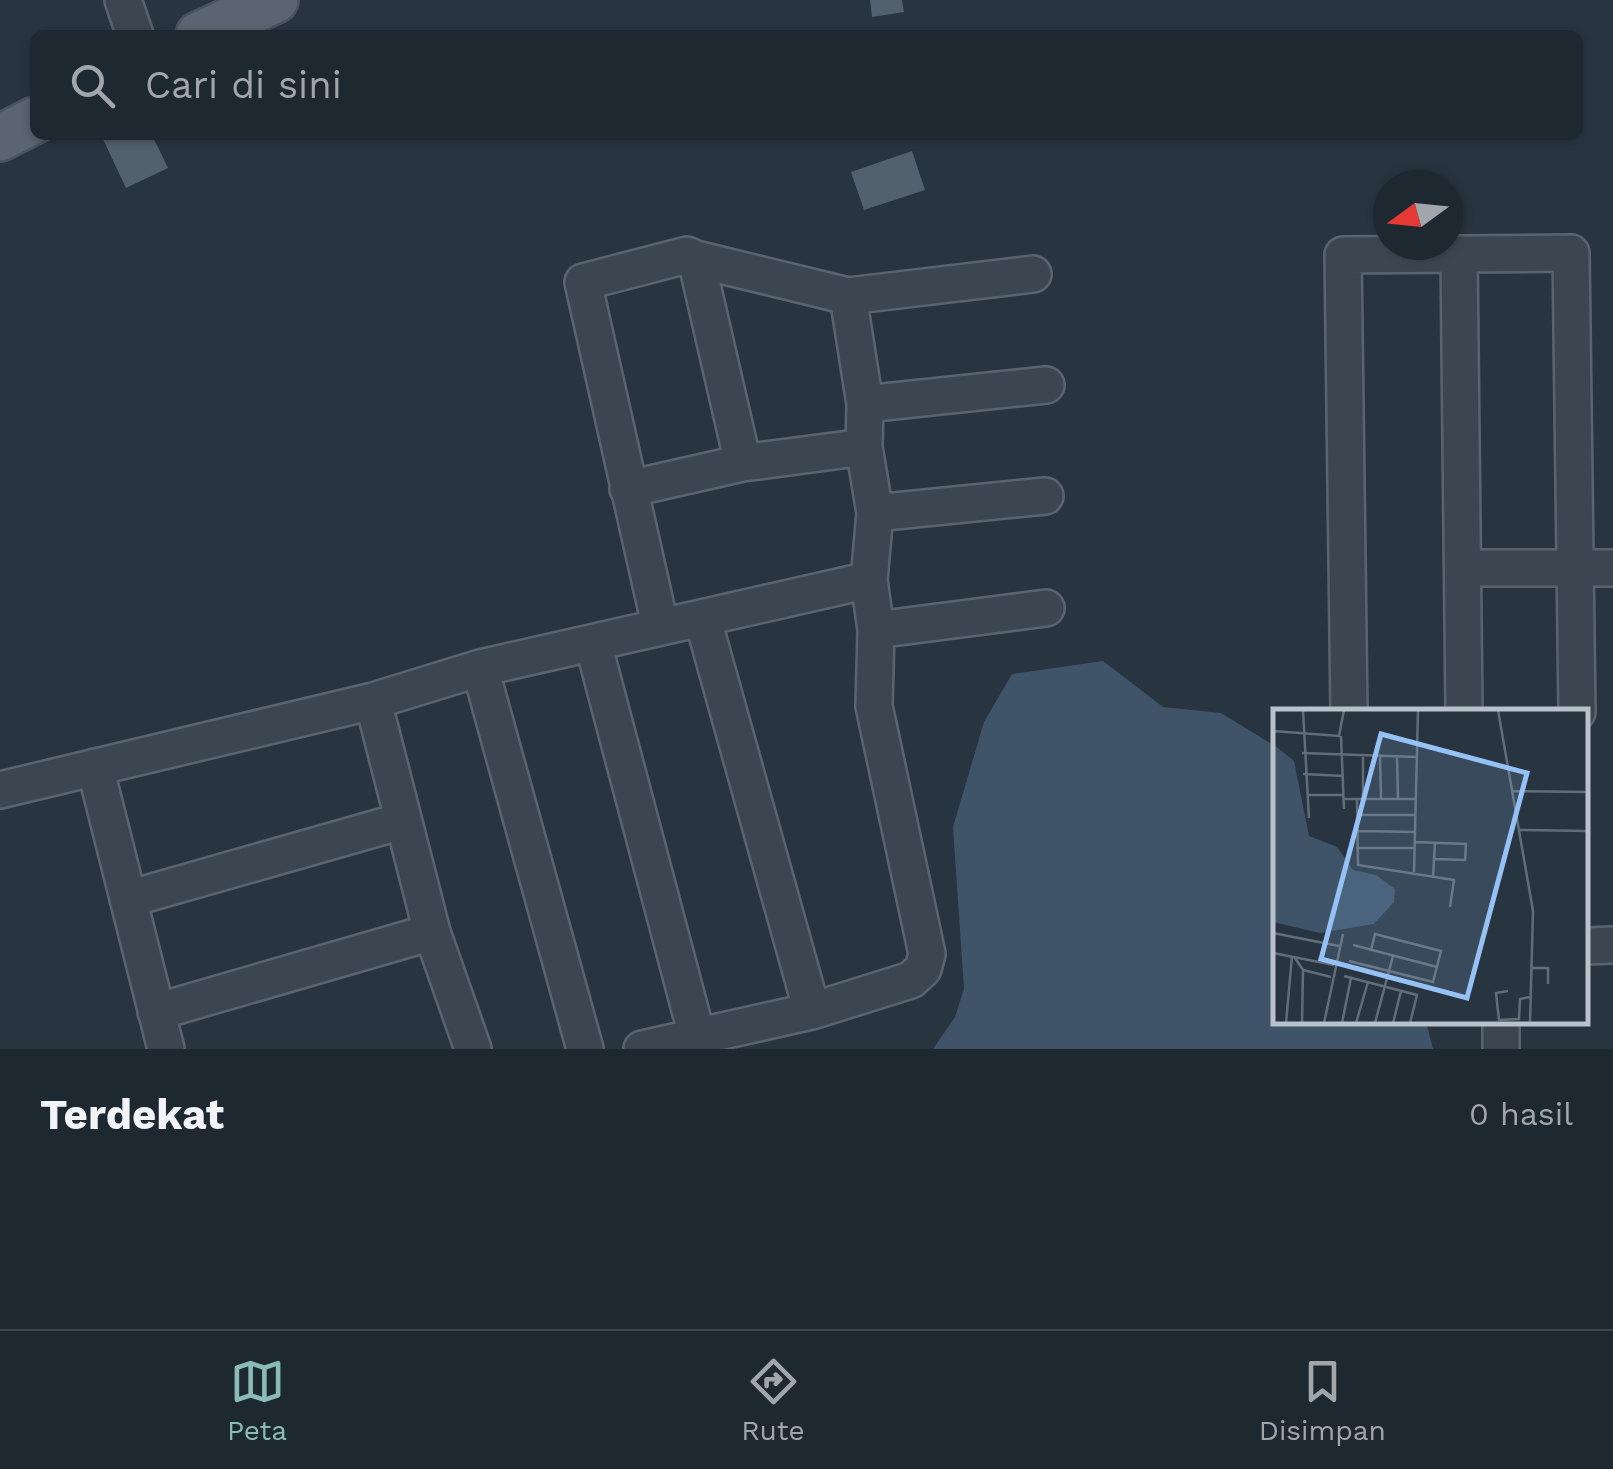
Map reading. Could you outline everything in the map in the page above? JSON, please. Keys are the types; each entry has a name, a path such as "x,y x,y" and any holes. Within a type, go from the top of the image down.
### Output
{"main road":[{"path":"211,30 275,0"},
{"path":"0,138 30,123"}],"street":[{"path":"123,0 133,30"},
{"path":"1463,254 1572,253 1577,709"},
{"path":"660,625 584,282 687,255 848,296 1033,274"},
{"path":"1349,709 1343,255 1373,255"},
{"path":"696,259 743,462"},
{"path":"1460,260 1464,709"},
{"path":"642,1049 812,1012 910,980 923,969 928,954 874,706 876,630 869,580 875,512 864,447 865,404 848,296"},
{"path":"865,404 1046,385"},
{"path":"628,489 743,462 864,447"},
{"path":"875,512 1045,496"},
{"path":"1463,568 1613,568"},
{"path":"0,790 372,701 480,668 869,580"},
{"path":"876,630 1046,608"},
{"path":"703,620 812,1012"},
{"path":"593,643 697,1036"},
{"path":"480,668 584,1049"},
{"path":"372,701 432,932 473,1049"},
{"path":"95,766 166,1049"},
{"path":"128,899 402,821"},
{"path":"156,1012 432,932"},
{"path":"1500,1024 1501,1049"}],"water":[{"path":"1103,661 1163,707 1221,713 1273,745 1273,1024 1427,1024 1433,1049 933,1049 955,1017 964,989 953,827 984,722 1012,674"}],"building":[{"path":"870,0 902,0 904,12 872,17"},
{"path":"103,140 154,140 168,168 126,188"},
{"path":"912,151 925,190 864,210 851,172"}]}
